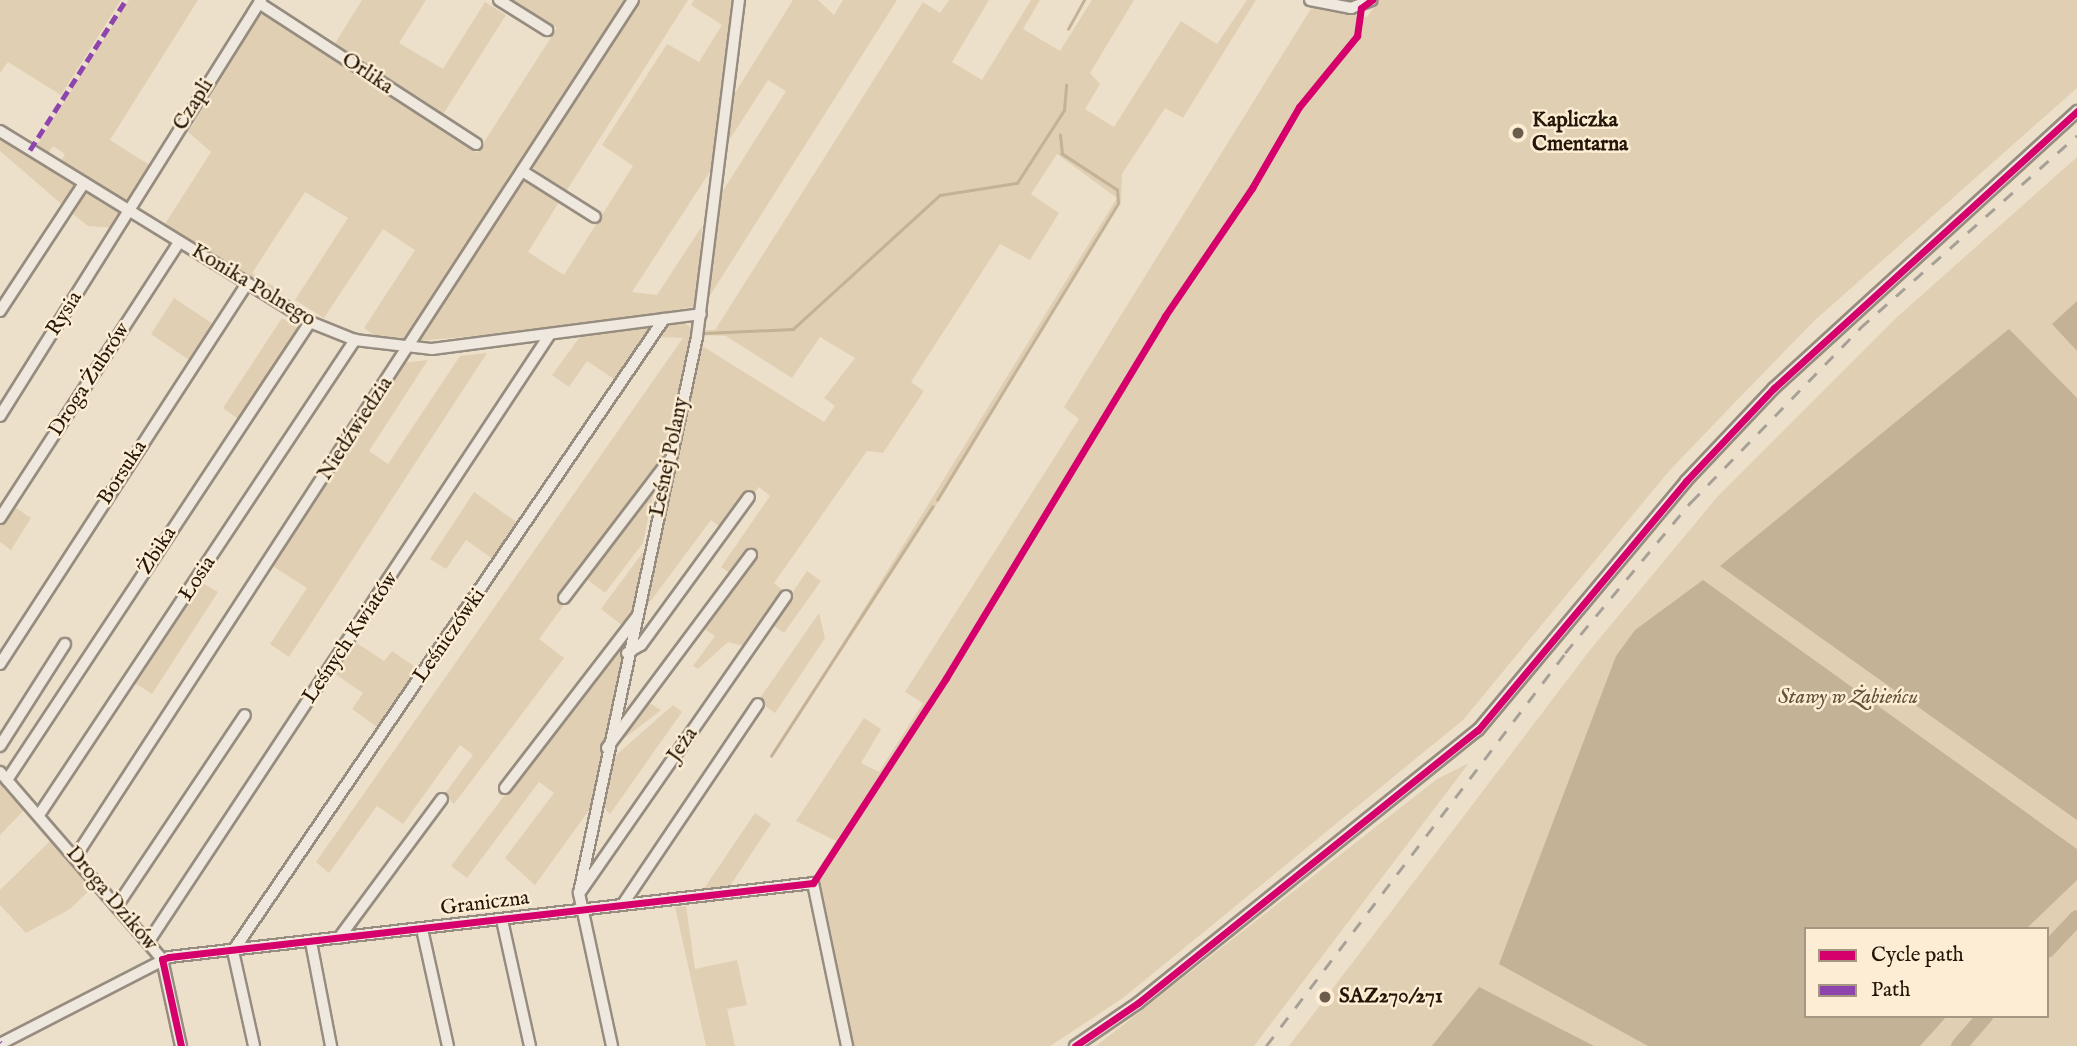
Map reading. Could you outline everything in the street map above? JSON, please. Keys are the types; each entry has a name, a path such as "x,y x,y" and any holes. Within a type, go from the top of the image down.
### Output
{"street":[{"path":"499,0 547,30"},
{"name":"Niedźwiedzia","path":"76,856 633,0"},
{"name":"Leśnej Polany","path":"612,1046 579,910 579,893 627,653 701,314 739,0"},
{"path":"1310,0 1351,8 1372,0"},
{"name":"Orlika","path":"260,1 476,144"},
{"name":"Czapli","path":"130,212 260,1"},
{"path":"1075,1046 1138,1003 1478,730 1686,481 1773,388 2077,111"},
{"name":"Konika Polnego","path":"0,131 310,322 355,340 407,349 701,314"},
{"path":"522,171 595,218"},
{"path":"0,311 84,183"},
{"name":"Rysia","path":"0,416 130,212"},
{"name":"Droga Żubrów","path":"0,517 179,242"},
{"name":"Borsuka","path":"0,664 247,283"},
{"name":"Leśniczówki","path":"233,951 664,319"},
{"name":"Żbika","path":"4,776 310,322"},
{"name":"Leśnych Kwiatów","path":"149,942 550,334"},
{"name":"Łosia","path":"39,815 355,340"},
{"path":"564,598 669,460"},
{"path":"627,653 641,645 749,498"},
{"path":"607,748 751,555"},
{"name":"Jeża","path":"579,893 786,596"},
{"path":"505,788 636,618"},
{"path":"0,746 65,644"},
{"path":"623,904 758,704"},
{"path":"119,903 245,715"},
{"name":"Droga Dzików","path":"4,776 119,903 162,959 181,1046"},
{"path":"340,938 442,799"},
{"name":"Graniczna","path":"162,959 813,883 848,1046"},
{"path":"502,920 530,1046"},
{"path":"422,929 448,1046"},
{"path":"311,942 331,1046"},
{"path":"233,951 254,1046"},
{"path":"1,1044 162,959"}],"green space":[{"path":"0,0 121,0 61,95 8,62 0,73"},
{"path":"129,0 198,0 110,140 151,166 125,203 60,163 65,154 53,146 47,155 35,148"},
{"path":"362,0 426,0 399,43 443,69 485,2 506,15 442,116 334,45"},
{"path":"513,0 628,0 408,345 382,341 364,328 415,250 383,229 324,318 295,300 348,218 305,192 252,273 283,292 277,295 163,227 211,152 188,132 263,10 477,153 557,28"},
{"path":"637,0 688,0 565,193 530,165"},
{"path":"694,0 735,0 711,170 632,292 657,295 702,226 697,306 594,326 416,341 521,178 559,202 528,252 564,275 633,166 602,145 667,44 699,62 722,25 691,5"},
{"path":"793,0 818,0 834,15 843,0 897,0 704,305 714,205 786,91 768,80 721,153 730,101"},
{"path":"949,0 989,0 952,62 982,80 1031,0 1040,0 1023,29 1060,51 1092,0 1134,0 1090,73 1100,84 1085,109 1114,127 1181,21 1217,44 1247,0 1256,0 1183,118 1165,108 1122,174 1121,201 939,501 772,758 1117,198 1057,154 1031,194 1059,213 1030,260 1000,244 911,382 924,391 883,453 867,451 774,583 785,592 747,647 728,642 698,669 693,666 715,636 701,627 734,576 721,567 770,496 759,487 723,529 711,520 641,614 699,344 824,422 835,406 824,398 855,358 820,337 792,378 726,336 701,335 702,330 715,330 923,2 940,13"},
{"path":"1379,0 2077,0 2077,88 1814,321 1741,396 1669,471 1463,720 1123,998 1050,1046 854,1046 821,884 812,879 836,841 796,821 864,718 881,729 861,763 879,772 923,703 905,692 1079,419 1064,407 1312,7 1367,17"},
{"path":"0,138 75,186 65,207 0,151"},
{"name":"Stawy w Żabieńcu","path":"2077,157 2077,1046 1289,1046 1590,650 1718,496 1896,318"},
{"path":"89,191 122,212 117,228 88,226 69,211"},
{"path":"174,298 216,326 192,362 151,334"},
{"path":"282,318 302,330 241,421 223,408"},
{"path":"681,321 695,330 665,458 561,597 567,601 539,639 564,658 454,804 444,795 473,755 460,745 403,824 377,806 329,873 316,862 683,338 659,337 665,326"},
{"path":"655,324 620,383 587,361 569,387 552,375 582,334"},
{"path":"487,353 289,657 270,644 307,588 271,565 402,363 428,360 369,451 388,464 460,356"},
{"path":"656,481 643,543 605,593 584,577"},
{"path":"474,492 522,526 497,562 466,540 446,569 430,559"},
{"path":"12,505 31,518 11,550 0,542 0,524"},
{"path":"643,552 635,611 623,626 601,609"},
{"path":"807,571 821,581 784,633 771,624"},
{"path":"199,581 218,592 152,694 133,682"},
{"path":"819,613 825,638 775,713 758,701"},
{"path":"628,632 592,806 535,885 505,858 554,793 539,782 467,878 451,866"},
{"path":"352,640 384,661 392,651 421,671 380,729 352,709 363,693 332,672"},
{"path":"646,701 661,710 621,741"},
{"path":"673,705 682,712 610,814 601,805 614,757"},
{"path":"1469,763 1254,1046 1096,1046 1437,779"},
{"path":"0,781 25,809 0,835"},
{"path":"755,813 771,824 728,889 701,893"},
{"path":"52,839 95,885 70,909 26,933 0,905 0,890"},
{"path":"686,906 695,969 737,960 747,1005 727,1009 735,1046 706,1046 675,907"}],"shaded area":[{"path":"2077,301 2077,351 2052,324"},
{"path":"2009,329 2077,398 2077,820 1720,566"},
{"path":"1703,580 2077,849 2077,880 2028,927 1804,927 1804,1018 1945,1018 1920,1046 1648,1046 1499,964 1616,656 1635,630"},
{"path":"1479,987 1594,1046 1432,1046"}],"waterway":[{"path":"1068,29 1084,0"},
{"path":"704,333 793,329 940,195 1017,183 1064,110 1066,85"},
{"path":"937,500 1118,203 1117,190 1062,154 1060,135"},
{"path":"771,756 932,507"},
{"path":"2049,948 2077,918"},
{"path":"1959,1046 1983,1018"}],"railway":[{"path":"1266,1046 1565,653 1691,502 1860,328 2077,135"}],"marked path":[{"path":"30,150 126,0"}],"cycle path":[{"path":"181,1046 162,959 169,957 813,883 946,678 1165,316 1252,188 1299,107 1357,36 1361,8 1372,0"},
{"path":"1075,1046 1138,1003 1478,730 1686,481 1774,388 2077,111"}],"place":[{"name":"Kapliczka Cmentarna","path":"1518,133"},
{"name":"SAZ270/271","path":"1325,997"}]}
